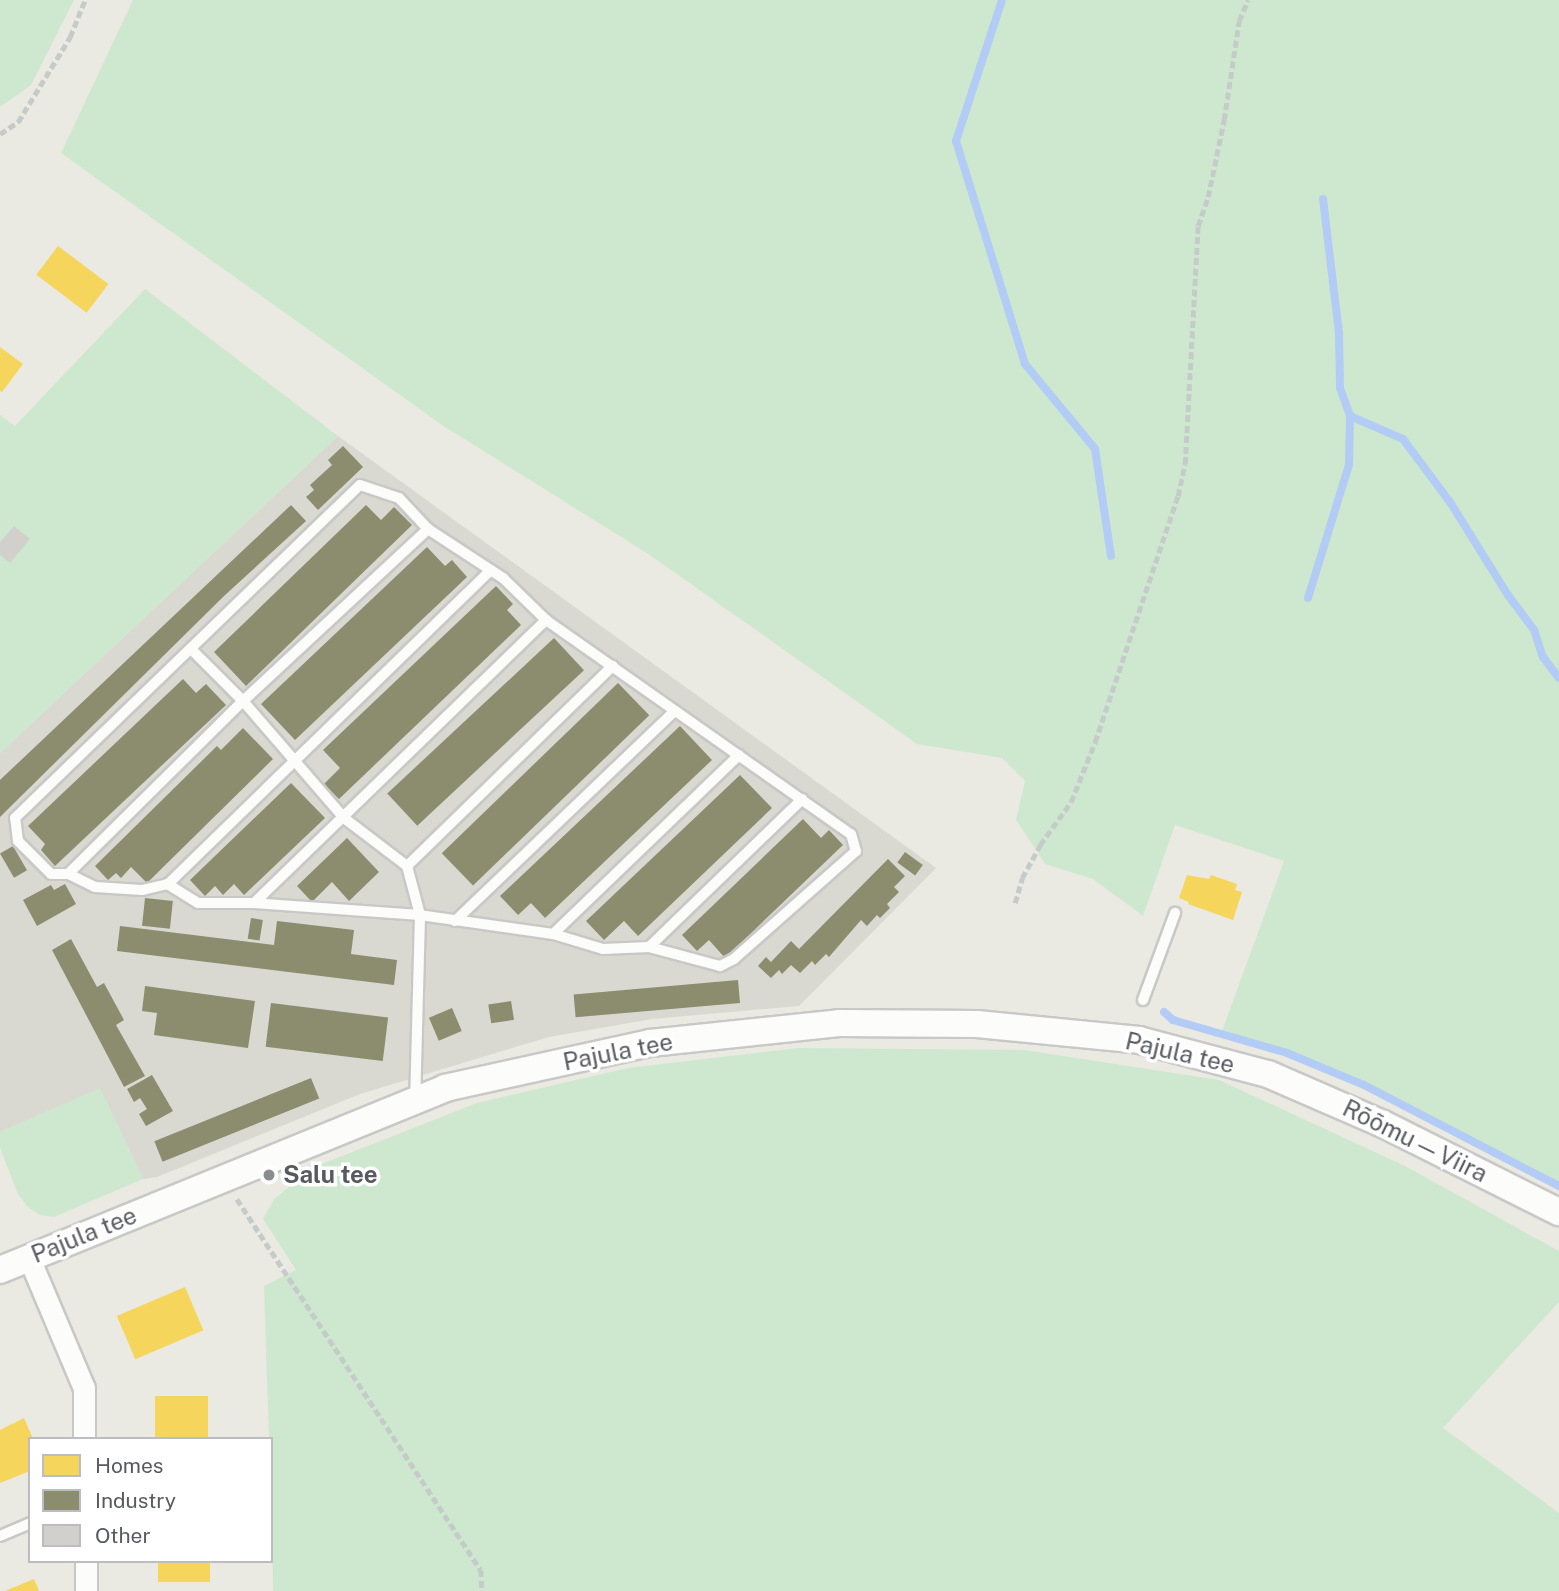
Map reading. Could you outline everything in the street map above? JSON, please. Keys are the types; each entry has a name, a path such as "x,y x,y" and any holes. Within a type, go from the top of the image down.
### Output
{"street":[{"name":"Pajula tee","path":"0,1270 445,1088 650,1043 839,1023 977,1024 1139,1040 1268,1074"},
{"name":"Rõõmu — Viira","path":"1268,1074 1383,1124 1559,1212"},
{"path":"29,1258 84,1388 84,1437"},
{"path":"86,1563 86,1591"}],"lane":[{"path":"167,884 198,903 254,903 420,915 553,934 603,949 649,947 720,966 727,963 856,851 851,834 546,620 491,570 428,529 399,498 360,485 15,818 18,841 51,874 68,874 95,887 142,890 167,884 491,570"},
{"path":"68,874 243,701 428,529"},
{"path":"254,903 546,620"},
{"path":"191,649 243,701 344,818 407,866 420,915 415,1100"},
{"path":"407,866 612,666"},
{"path":"455,920 675,710"},
{"path":"553,934 739,755"},
{"path":"649,947 802,799"},
{"path":"1143,1000 1156,972 1175,913"},
{"path":"0,1536 28,1524"}],"path":[{"path":"0,134 18,122 70,37 85,0"},
{"path":"1015,903 1021,878 1040,845 1071,802 1178,496 1186,451 1197,291 1194,255 1224,120 1239,21 1248,0"},
{"path":"223,1178 481,1570 482,1591"}],"shaded area":[{"path":"338,436 936,868 799,1006 652,1019 549,1037 360,1094 157,1177 143,1179 100,1089 0,1132 0,753"}],"green space":[{"path":"0,0 74,0 31,85 0,107"},
{"path":"133,0 1559,0 1559,1186 1364,1085 1287,1053 1221,1034 1284,861 1175,825 1143,916 1093,879 1045,864 1016,820 1025,781 1002,758 917,744 650,555 442,425 61,153"},
{"path":"145,289 338,436 0,753 0,415 15,426"},
{"path":"799,1048 1024,1050 1219,1080 1405,1166 1559,1251 1559,1302 1443,1428 1559,1513 1559,1591 273,1591 273,1437 269,1437 264,1286 296,1270 263,1219 274,1199 314,1167 477,1103 628,1068"},
{"path":"100,1088 143,1179 54,1217 40,1215 28,1207 18,1194 0,1148 0,1132"}],"building: Homes":[{"path":"58,246 108,284 87,313 36,275"},
{"path":"0,347 23,364 2,392 0,391"},
{"path":"1187,875 1209,879 1211,875 1237,884 1235,890 1242,892 1233,920 1188,904 1189,902 1179,898"},
{"path":"185,1287 203,1330 135,1359 117,1316"},
{"path":"155,1396 208,1396 208,1437 155,1437"},
{"path":"24,1418 32,1437 28,1437 28,1472 0,1483 0,1430"},
{"path":"158,1563 210,1563 210,1582 158,1582"},
{"path":"34,1579 39,1591 5,1591"}],"building: Industry":[{"path":"343,446 363,467 318,510 306,497 314,490 310,485 332,465 328,460"},
{"path":"291,505 306,521 224,596 0,817 0,780"},
{"path":"366,505 381,520 394,507 412,525 246,686 214,652"},
{"path":"427,547 445,566 452,560 467,577 295,740 261,704"},
{"path":"496,586 513,604 507,610 521,625 339,799 324,784 340,768 323,750"},
{"path":"554,638 584,670 417,826 387,793"},
{"path":"183,679 196,693 206,684 226,705 55,866 41,850 45,844 28,826"},
{"path":"618,683 649,715 473,886 442,853"},
{"path":"680,726 712,760 545,918 531,903 518,915 500,896"},
{"path":"243,728 273,759 147,883 131,867 121,878 116,873 108,880 95,866 217,746 221,750"},
{"path":"740,775 772,808 638,936 624,921 604,940 586,921"},
{"path":"291,783 325,818 244,895 234,884 223,895 215,886 205,896 190,880"},
{"path":"803,819 821,838 829,830 843,845 725,958 709,940 697,951 682,935"},
{"path":"347,838 379,872 349,901 332,882 312,902 297,886"},
{"path":"13,846 27,870 14,878 0,854"},
{"path":"905,852 923,865 915,875 897,863"},
{"path":"888,859 905,876 894,887 899,892 887,904 890,908 880,918 877,915 867,926 861,920 829,957 826,954 815,965 812,961 800,973 791,965 782,974 779,970 771,978 758,966 766,957 771,962 791,941 799,949"},
{"path":"65,884 76,904 37,926 23,900 51,885 54,890"},
{"path":"145,898 173,901 170,929 142,926"},
{"path":"251,918 263,920 260,941 248,939"},
{"path":"277,921 354,930 351,954 397,960 394,985 117,951 120,926 274,945"},
{"path":"71,939 97,987 104,983 124,1020 116,1025 145,1076 124,1087 52,950"},
{"path":"738,980 740,1003 576,1017 574,994"},
{"path":"145,986 255,1001 248,1048 154,1035 157,1013 142,1011"},
{"path":"511,1001 514,1020 491,1023 488,1005"},
{"path":"271,1003 388,1017 383,1061 266,1047"},
{"path":"452,1008 462,1031 439,1041 429,1018"},
{"path":"152,1075 173,1111 146,1126 139,1114 147,1109 140,1098 134,1102 127,1089"},
{"path":"311,1078 319,1098 163,1162 154,1141"}],"building: Other":[{"path":"14,526 30,539 10,563 0,555 0,542"}],"waterway":[{"path":"1002,0 956,141 1025,364 1095,449 1111,556"},
{"path":"1323,199 1339,334 1340,388 1350,416 1403,439 1450,502 1508,595 1534,630 1543,657 1559,678"},
{"path":"1308,598 1349,465 1350,416"},
{"path":"1164,1012 1173,1020 1287,1053 1364,1085 1559,1186"}],"place":[{"name":"Salu tee","path":"269,1175"}]}
